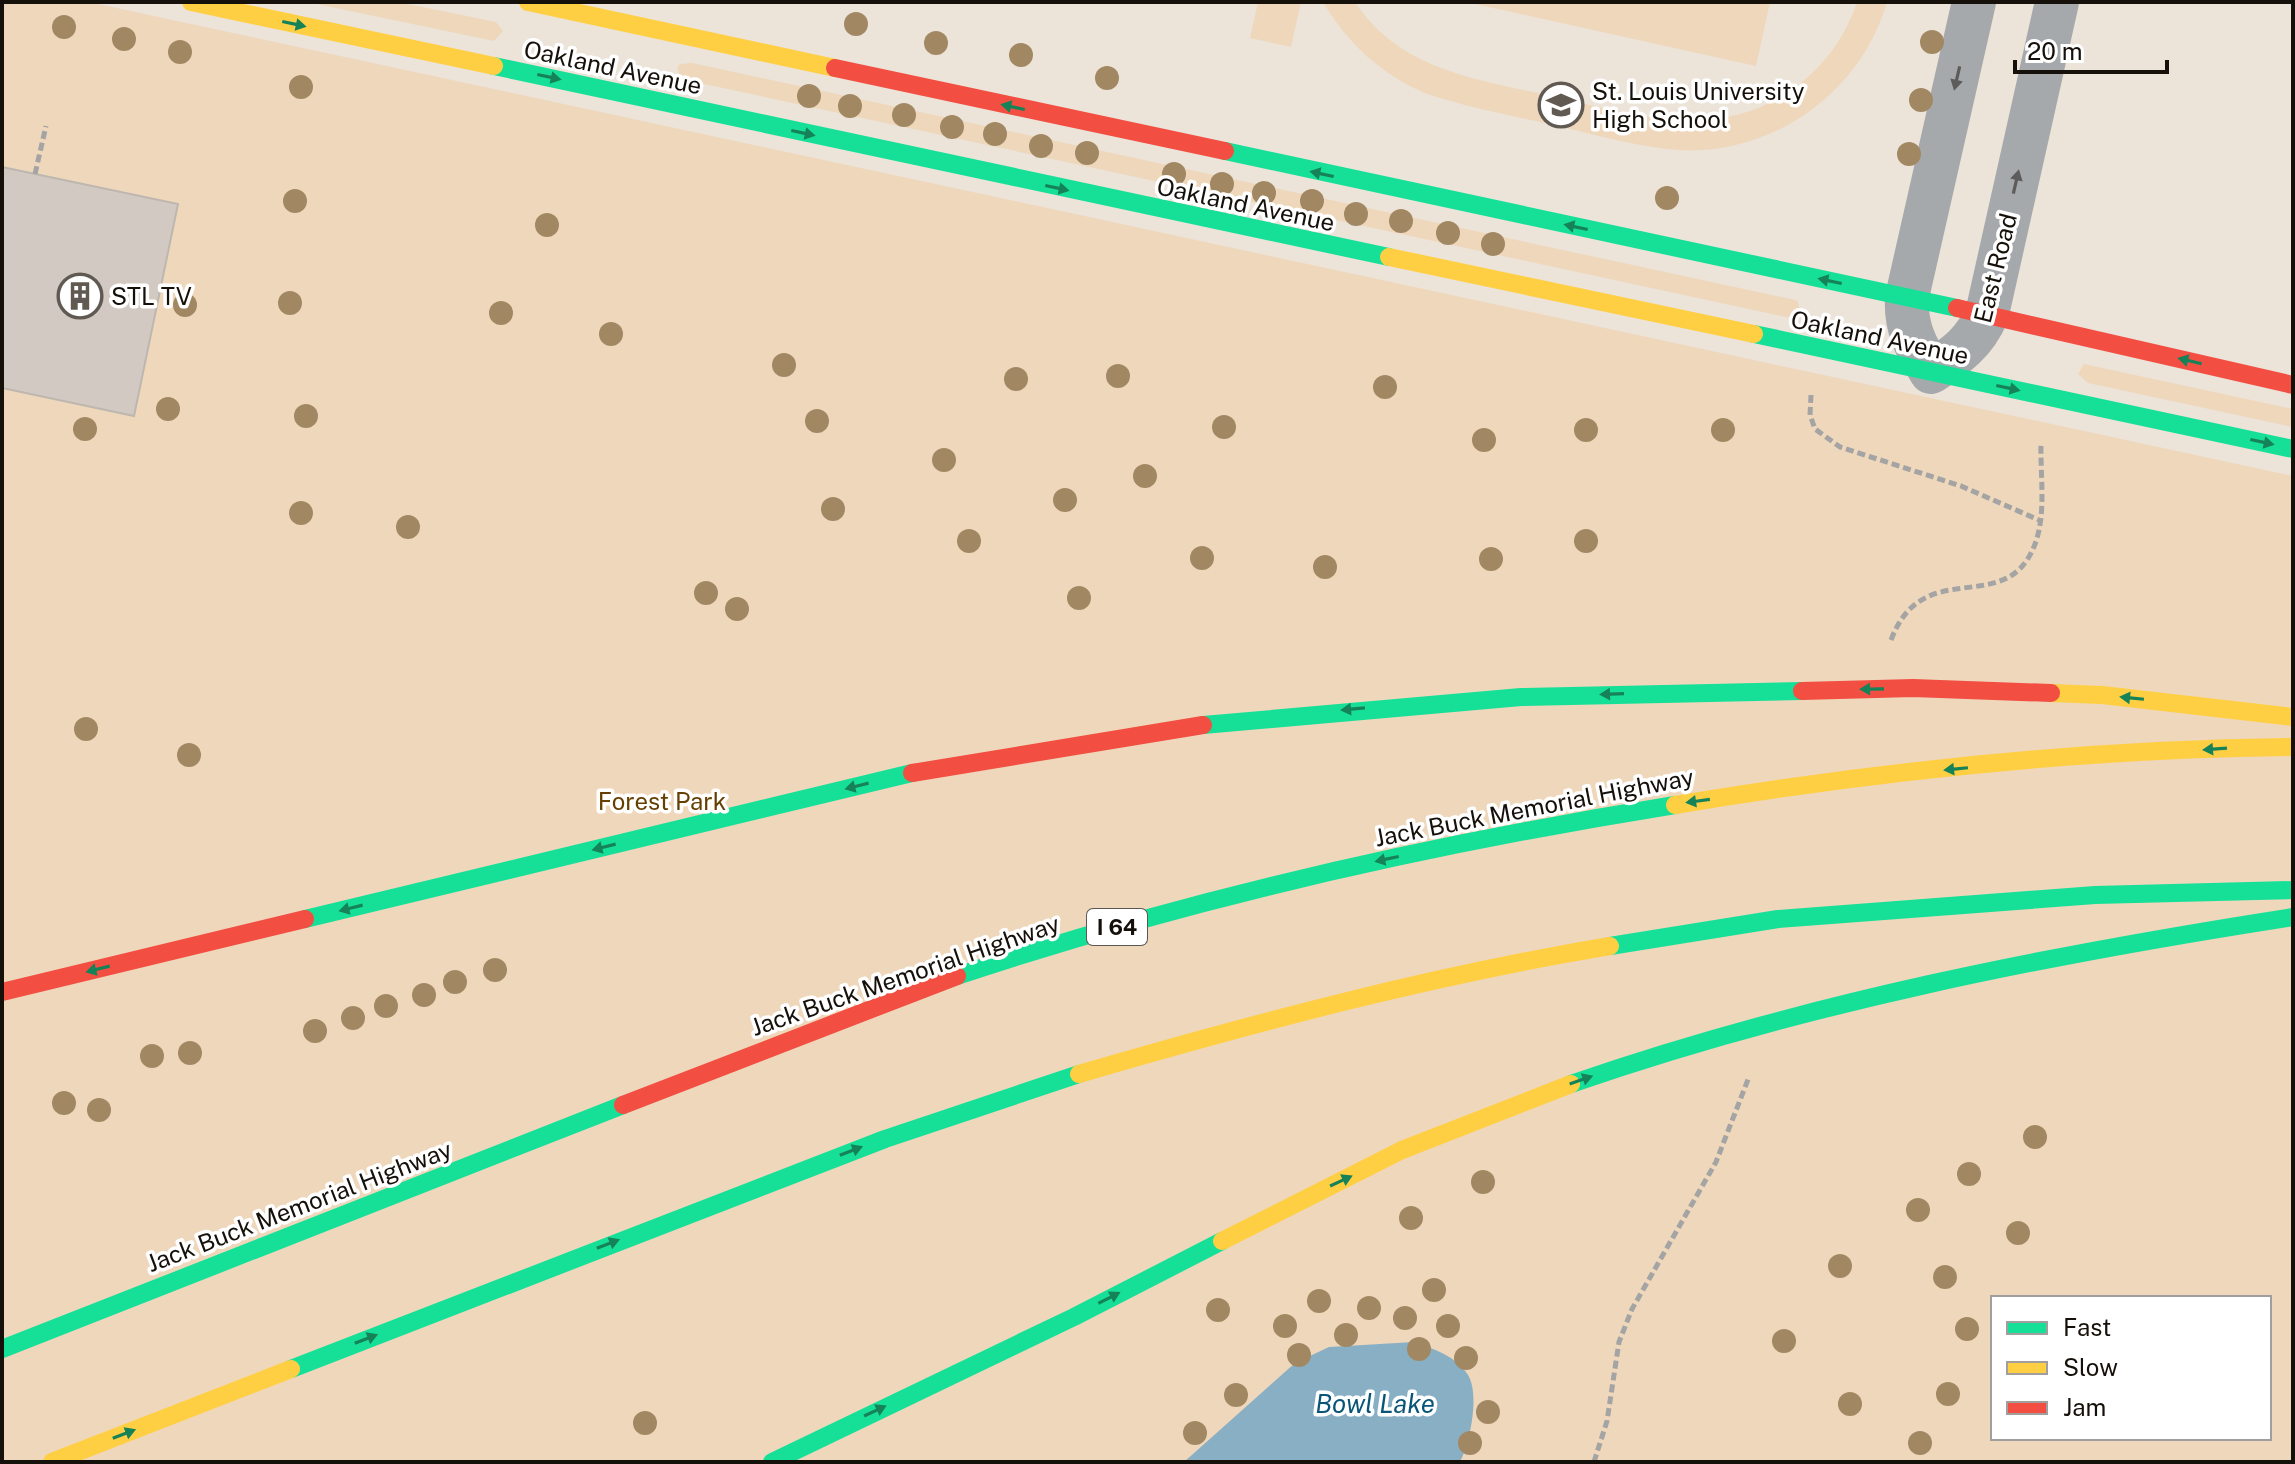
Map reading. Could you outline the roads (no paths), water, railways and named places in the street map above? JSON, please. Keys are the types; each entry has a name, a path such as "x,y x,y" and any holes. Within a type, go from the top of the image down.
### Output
{"main road":[{"name":"Oakland Avenue","path":"191,2 2293,449"},
{"name":"Oakland Avenue","path":"528,2 1987,314 2293,385"},
{"path":"2,992 933,768 1215,723 1521,697 1913,688 2102,695 2293,717"},
{"name":"Jack Buck Memorial Highway","path":"2,1349 822,1027 980,969 1157,915 1337,869 1513,832 1693,801 1873,777 2053,759 2293,747"},
{"path":"52,1462 885,1139 1059,1080 1236,1028 1473,973 1778,919 2095,895 2293,890"},
{"path":"772,1462 1074,1316 1280,1210 1511,1105 1707,1040 1868,998 2062,958 2293,917"}],"street":[{"path":"1931,372 1915,346 1906,317 1907,297 1974,2"},
{"name":"East Road","path":"1931,372 1959,354 1978,333 1987,314 2057,2"}],"water":[{"name":"Bowl Lake","path":"1414,1342 1451,1358 1463,1368 1472,1383 1472,1418 1460,1462 1184,1462 1295,1363 1329,1347"}],"place":[{"name":"St. Louis University High School","path":"1561,105"},
{"name":"STL TV","path":"80,296"}],"park label":[{"name":"Forest Park","path":"662,801"}]}
